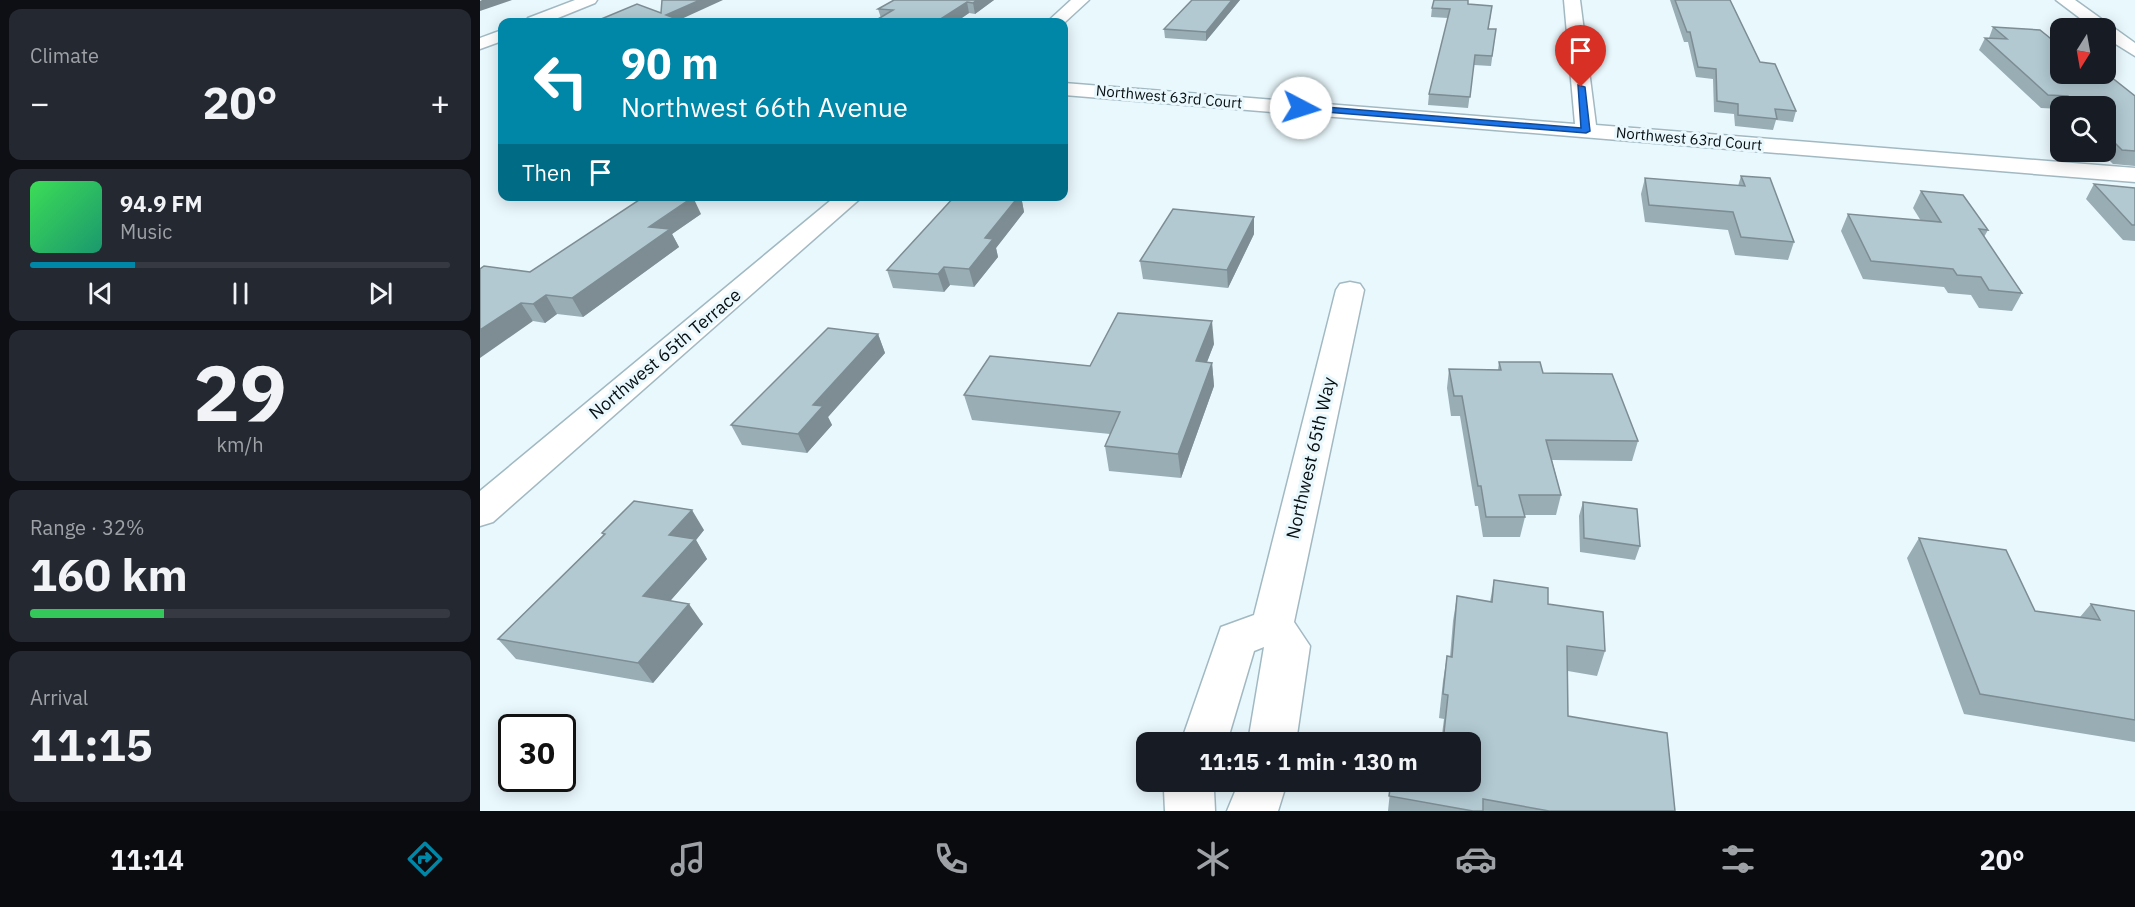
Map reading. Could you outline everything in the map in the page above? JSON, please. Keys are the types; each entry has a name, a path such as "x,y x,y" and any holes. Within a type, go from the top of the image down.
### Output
{"street":[{"path":"544,18 589,0"},
{"path":"1060,18 1081,0"},
{"path":"1572,0 1586,131"},
{"path":"2064,0 2089,18"},
{"path":"480,45 498,37"},
{"path":"2116,37 2135,51"},
{"name":"Northwest 63rd Court","path":"1068,89 2135,175"},
{"name":"Northwest 65th Terrace","path":"480,512 845,201"},
{"name":"Northwest 65th Way","path":"1272,626 1350,290"},
{"path":"1211,732 1236,640 1272,626 1288,646 1274,732"},
{"path":"1189,792 1190,811"},
{"path":"1252,811 1260,792"}],"building":[{"path":"662,0 700,0 666,15 674,18 604,18 637,4 661,13"},
{"path":"894,0 977,0 973,3 967,2 942,18 880,18 893,10 878,9"},
{"path":"1192,0 1232,0 1206,32 1164,29"},
{"path":"1434,0 1468,0 1468,4 1492,6 1488,29 1496,29 1492,56 1475,55 1470,97 1429,94 1450,9 1432,8"},
{"path":"1675,0 1730,0 1760,62 1775,64 1796,111 1775,109 1777,119 1738,115 1738,104 1717,101 1716,69 1698,67 1690,32 1687,32"},
{"path":"1993,27 2040,30 2050,38 2050,84 2116,84 2116,81 2135,96 2135,151 2122,150 2116,144 2116,96 2048,95 1985,38 2007,39"},
{"path":"1741,176 1770,178 1794,242 1741,237 1733,212 1649,205 1645,178 1745,186"},
{"path":"2094,184 2135,188 2135,225 2132,225"},
{"path":"1921,191 1963,195 1988,230 1979,229 2022,293 1989,290 1981,277 1957,275 1953,269 1871,261 1848,214 1941,222"},
{"path":"637,201 687,201 649,227 670,229 572,298 546,295 533,304 521,303 480,330 480,269 484,266 530,272"},
{"path":"950,201 1015,201 985,238 993,239 969,269 944,267 938,274 887,270"},
{"path":"1173,209 1254,217 1227,270 1140,261"},
{"path":"1118,313 1212,321 1196,361 1212,363 1178,454 1105,446 1120,412 964,395 990,356 1090,366"},
{"path":"828,328 878,334 813,405 823,406 798,434 731,425"},
{"path":"1499,362 1540,362 1543,373 1612,374 1638,441 1546,440 1561,495 1519,495 1525,517 1486,517 1481,486 1478,486 1462,396 1454,396 1449,369 1501,370"},
{"path":"634,501 692,510 669,535 695,539 643,596 689,604 638,663 498,639 605,534 602,533"},
{"path":"1583,502 1637,509 1640,546 1584,538"},
{"path":"1919,538 2006,550 2035,611 2100,620 2091,604 2135,611 2135,720 1980,694"},
{"path":"1494,580 1548,588 1548,604 1603,612 1605,651 1567,646 1568,716 1667,733 1675,811 1549,811 1483,799 1483,811 1473,811 1389,796 1390,792 1481,792 1481,732 1444,732 1448,695 1443,694 1447,656 1452,657 1457,596 1492,602"}],"route":[{"path":"1301,108 1586,131 1581,87"}]}
